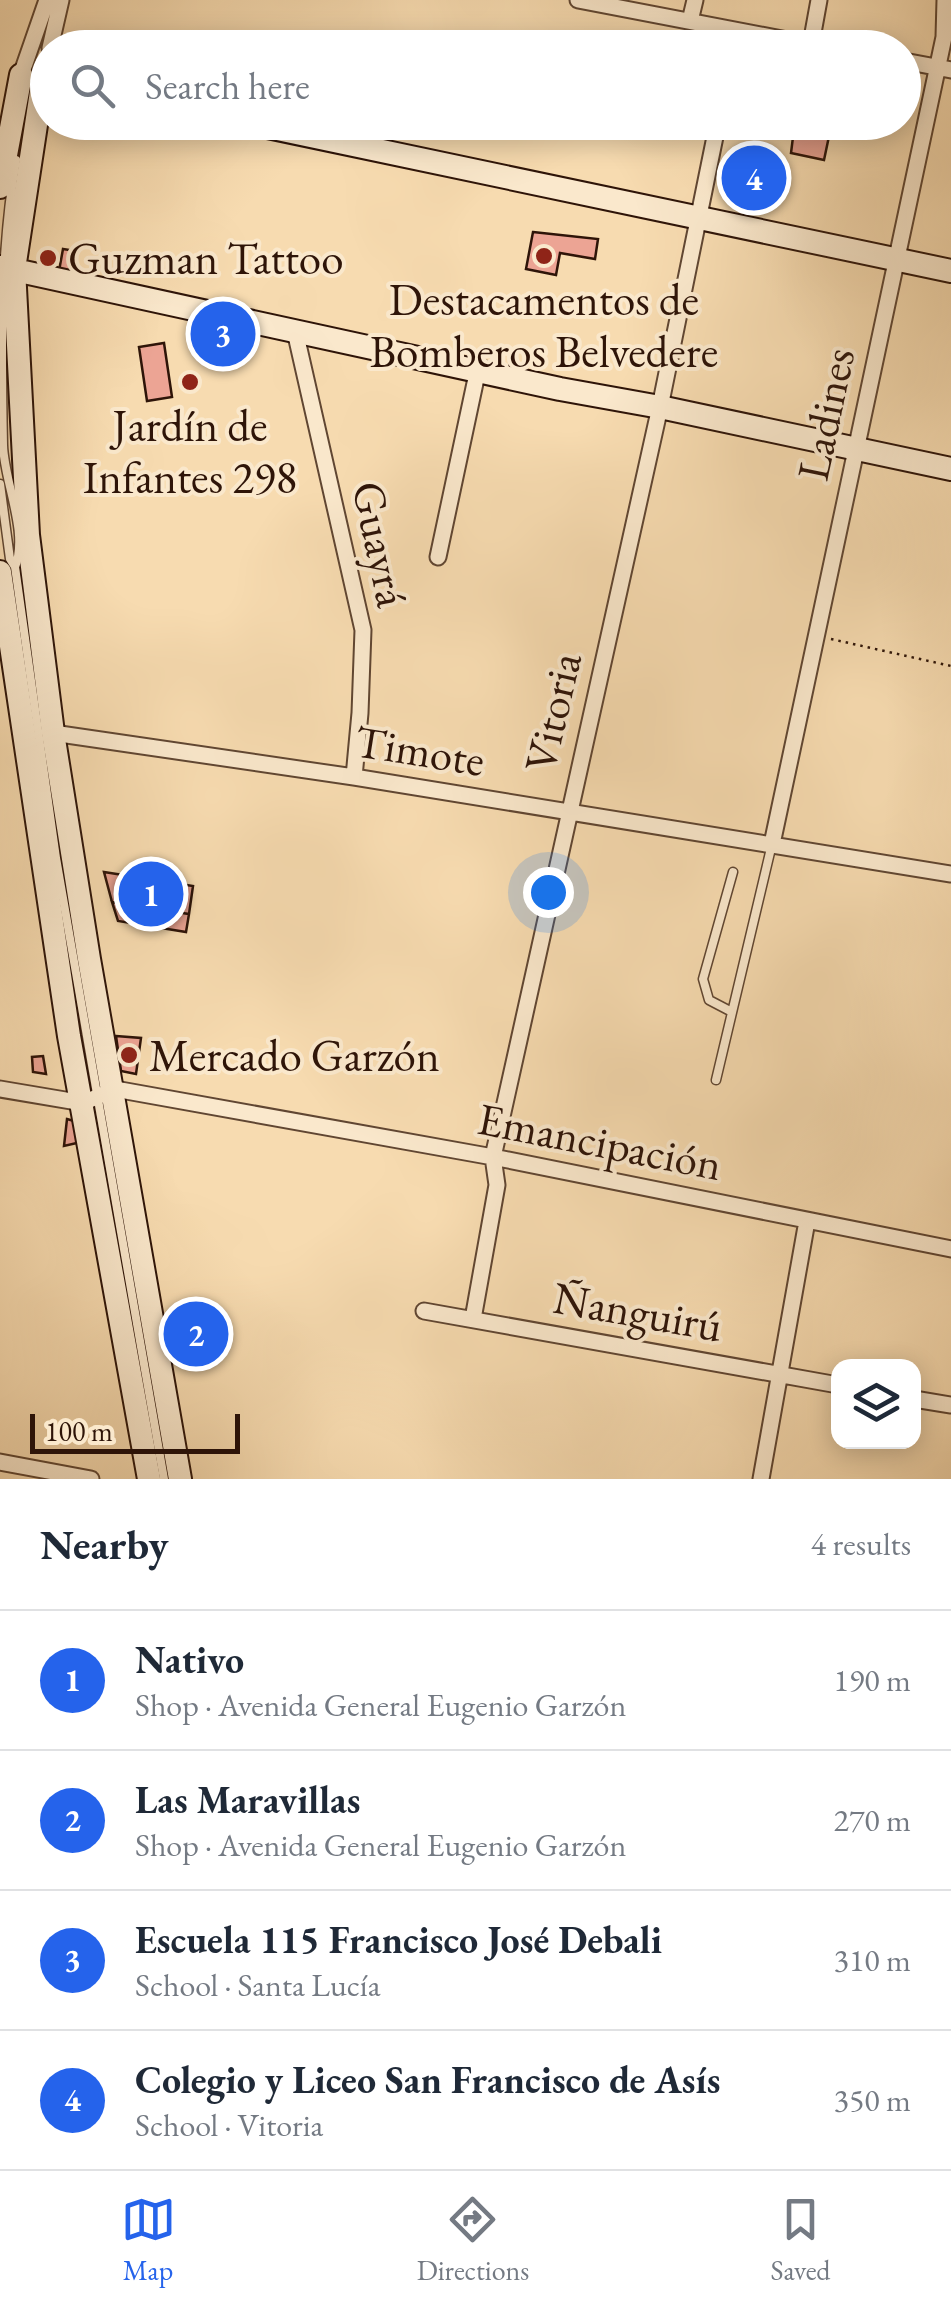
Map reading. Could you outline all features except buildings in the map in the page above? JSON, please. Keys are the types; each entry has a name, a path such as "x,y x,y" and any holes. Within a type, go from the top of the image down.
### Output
{"main road":[{"path":"0,187 30,80"},
{"path":"30,87 5,267 26,506 53,733 90,959 98,1096 149,1479"},
{"path":"327,140 951,271"},
{"path":"5,267 560,389 951,469"},
{"path":"8,570 69,1036 98,1096 180,1479"}],"street":[{"path":"41,30 47,0"},
{"path":"54,30 61,0"},
{"path":"578,0 736,30"},
{"path":"690,22 695,0"},
{"path":"814,30 819,0"},
{"name":"Ladines","path":"772,844 896,260 944,69 945,0"},
{"name":"Vitoria","path":"473,1319 498,1186 493,1157 660,407 714,140"},
{"name":"Guayrá","path":"295,332 363,630 354,777"},
{"path":"438,557 478,369"},
{"name":"Timote","path":"53,733 354,777 951,874"},
{"name":"Emancipación","path":"0,1090 98,1096 493,1157 951,1249"},
{"path":"761,1479 807,1221"},
{"name":"Ñanguirú","path":"424,1311 831,1384"},
{"path":"921,1400 951,1406"},
{"path":"0,1462 91,1479"}],"lane":[{"path":"5,267 3,450 14,503 19,558 8,570"},
{"path":"0,484 10,559 8,570"},
{"path":"716,1080 772,844"},
{"path":"732,1012 709,1000 703,978 733,872"},
{"path":"98,1096 164,1479"}],"path":[{"path":"818,636 951,666"}],"place":[{"name":"Colegio y Liceo San Francisco de Asís","path":"754,178"},
{"name":"Destacamentos de Bomberos Belvedere","path":"544,256"},
{"name":"Guzman Tattoo","path":"48,258"},
{"name":"Escuela 115 Francisco José Debali","path":"223,334"},
{"name":"Jardín de Infantes 298","path":"190,382"},
{"name":"Nativo","path":"151,894"},
{"name":"Mercado Garzón","path":"129,1055"},
{"name":"Las Maravillas","path":"196,1334"}]}
